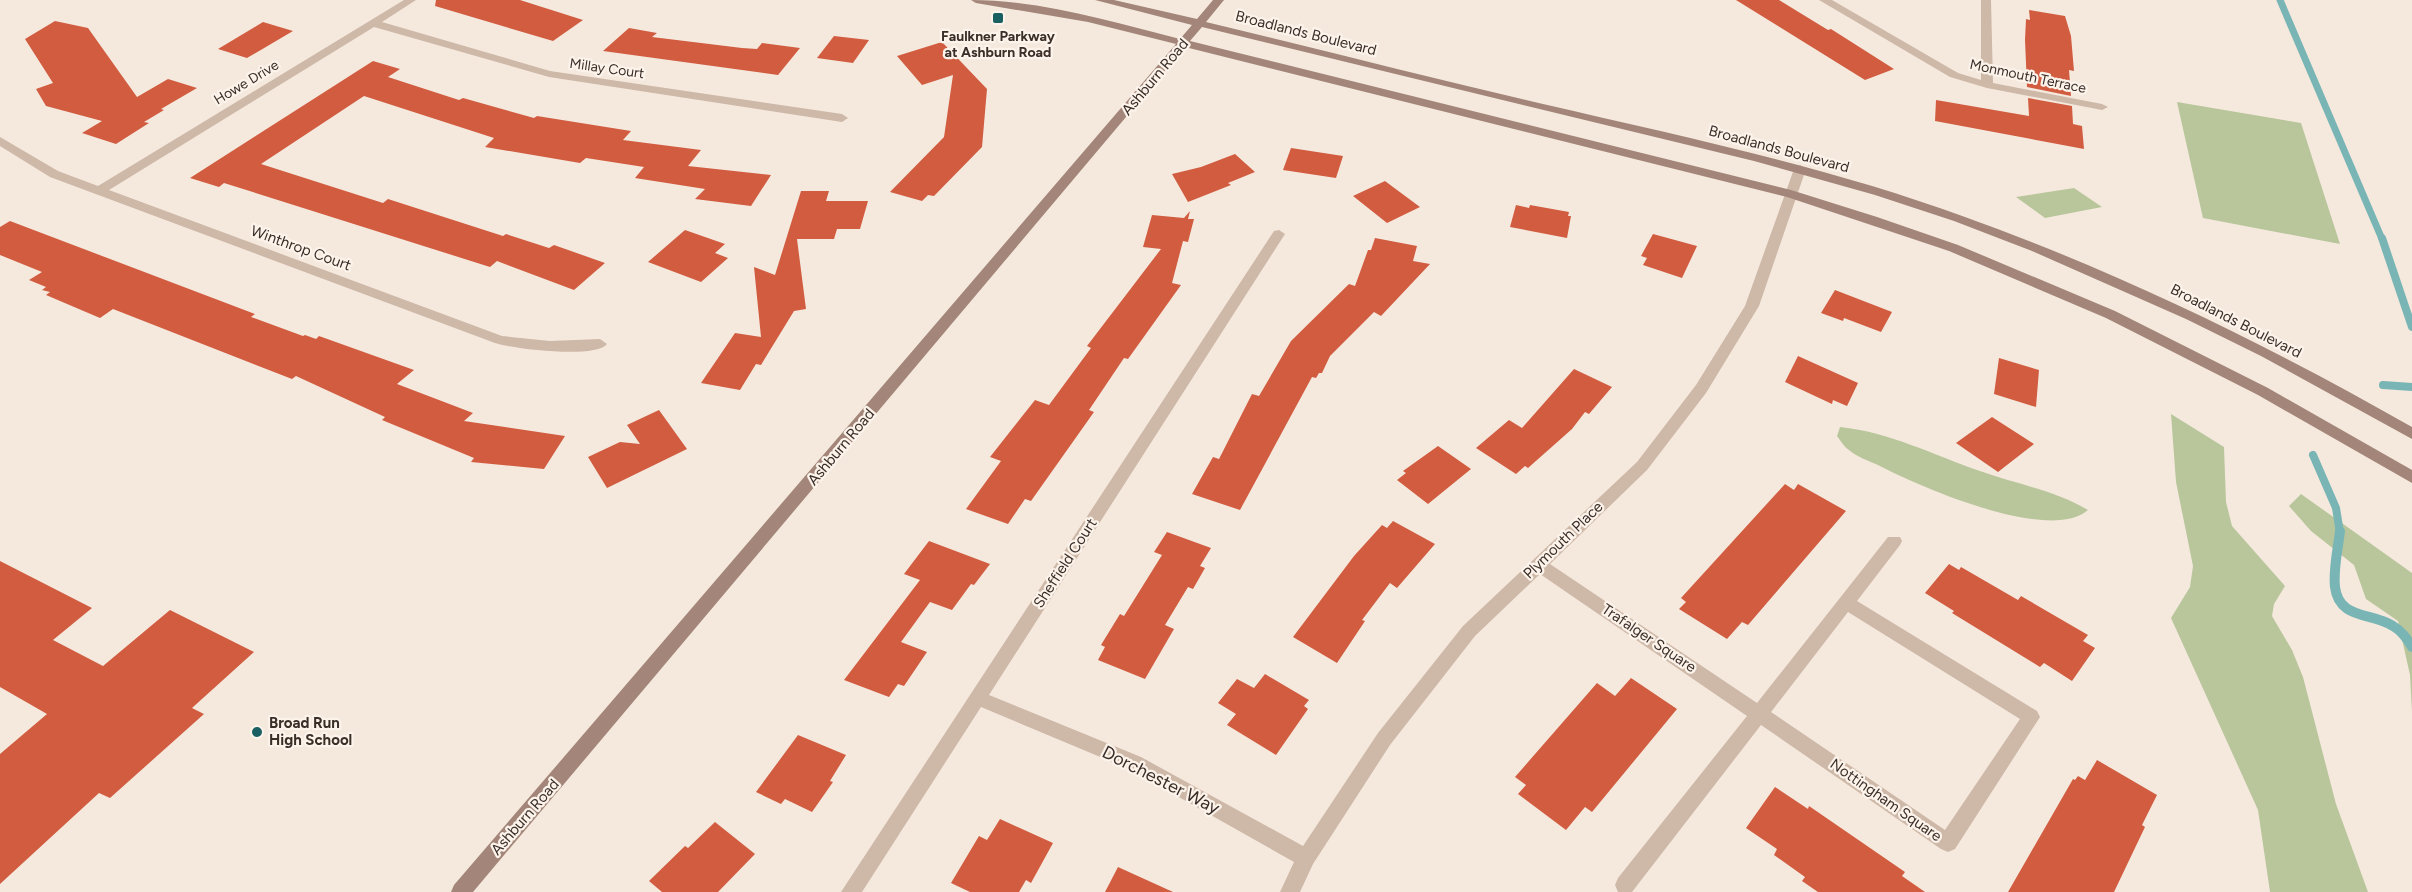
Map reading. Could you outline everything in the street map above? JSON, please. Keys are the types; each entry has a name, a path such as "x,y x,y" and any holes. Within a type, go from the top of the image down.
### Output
{"main road":[{"path":"976,0 1078,17 1791,194 1951,246 2133,324 2248,382 2412,477"},
{"name":"Broadlands Boulevard","path":"1100,0 1800,169 1956,218 2114,281 2247,344 2412,434"},
{"name":"Ashburn Road","path":"460,892 1184,44 1219,0"}],"street":[{"name":"Howe Drive","path":"98,191 411,0"},
{"name":"Monmouth Terrace","path":"1824,0 1954,75 1987,85 2102,106"},
{"path":"1986,0 1987,85"},
{"name":"Millay Court","path":"372,23 549,75 842,117"},
{"name":"Winthrop Court","path":"0,141 54,174 500,340 531,346 600,344"},
{"name":"Plymouth Place","path":"1290,892 1306,858 1398,721 1469,631 1642,466 1701,389 1752,306 1800,169"},
{"name":"Sheffield Court","path":"851,892 1279,234"},
{"path":"1625,885 1894,541"},
{"name":"Trafalger Square","path":"1538,564 1759,712"},
{"name":"Nottingham Square","path":"1759,712 1948,843 2031,717 1847,603"},
{"name":"Dorchester Way","path":"978,698 1135,763 1306,858"}],"green space":[{"path":"2177,102 2301,123 2340,244 2203,218"},
{"path":"2074,188 2102,207 2045,218 2016,197"},
{"path":"2171,414 2224,447 2226,502 2232,526 2285,586 2274,604 2272,616 2292,650 2303,677 2336,804 2368,892 2270,892 2258,810 2171,618 2190,587 2193,566 2176,482"},
{"path":"1840,427 1894,439 1980,471 2048,492 2088,510 2070,519 2045,520 2015,516 1984,508 1922,486 1856,455 1837,436"},
{"path":"2301,494 2412,573 2412,712 2410,675 2398,621 2366,599 2354,565 2311,531 2289,506"}],"building":[{"path":"436,0 520,0 583,20 553,41 435,6"},
{"path":"1736,0 1779,0 1828,30 1831,29 1894,69 1865,80"},
{"path":"2029,10 2065,16 2071,36 2074,71 2069,70 2071,96 2027,87 2025,40 2026,19 2030,20"},
{"path":"55,21 88,28 137,97 168,79 197,88 161,109 164,110 144,122 149,123 116,144 82,133 102,121 46,106 36,89 53,83 25,39"},
{"path":"263,22 293,31 247,58 218,49"},
{"path":"629,28 657,33 652,37 742,48 757,49 762,43 800,48 778,75 603,51"},
{"path":"834,36 869,40 853,63 817,58"},
{"path":"942,42 987,89 982,147 934,196 928,195 922,201 890,192 944,137 953,75 922,85 897,56"},
{"path":"373,61 400,69 388,77 459,100 463,98 534,118 537,116 631,131 623,140 701,150 688,166 771,175 751,206 695,199 705,189 635,178 644,167 586,158 580,163 485,147 494,138 364,96 261,164 383,203 388,199 503,236 506,234 549,248 554,245 605,263 574,290 497,261 490,267 224,183 219,187 190,178"},
{"path":"2028,98 2072,106 2073,124 2082,126 2084,149 1935,121 1936,100 2029,116"},
{"path":"1291,148 1343,156 1336,178 1283,170"},
{"path":"1235,154 1255,172 1228,183 1231,185 1188,202 1172,174 1201,167"},
{"path":"1385,181 1420,207 1387,223 1353,196"},
{"path":"801,191 829,191 826,201 868,201 860,229 837,229 834,239 797,239 806,309 794,311 761,365 756,364 740,390 701,383 735,333 761,337 754,267 775,275"},
{"path":"1516,205 1529,208 1530,205 1569,212 1568,216 1571,216 1567,238 1510,227"},
{"path":"1190,211 1188,219 1194,219 1188,242 1183,241 1172,283 1181,285 1128,359 1124,358 1089,410 1094,412 1031,501 1025,499 1008,524 966,509 1001,461 990,457 1035,400 1049,405 1091,348 1087,346 1161,249 1143,247 1152,215 1184,218"},
{"path":"10,221 255,314 251,317 303,336 316,339 319,336 414,370 397,384 473,413 464,421 565,436 544,469 471,462 474,458 382,420 385,417 296,376 292,379 113,309 100,318 46,295 50,292 42,290 46,287 29,280 42,272 0,255 0,227"},
{"path":"685,230 725,244 715,253 728,258 701,282 648,262"},
{"path":"1653,234 1697,246 1682,278 1643,265 1647,258 1641,256"},
{"path":"1375,238 1417,246 1413,261 1430,264 1381,316 1374,312 1330,356 1322,373 1319,373 1316,378 1312,377 1240,510 1192,494 1213,457 1219,459 1252,394 1259,396 1291,341 1349,284 1355,286 1368,250 1371,250"},
{"path":"1835,290 1892,312 1881,332 1844,318 1843,321 1821,313"},
{"path":"1798,356 1858,383 1847,406 1833,400 1832,404 1785,382"},
{"path":"1999,358 2039,370 2036,407 1994,394"},
{"path":"1574,369 1612,387 1589,414 1585,412 1572,429 1528,468 1525,466 1516,474 1476,448 1509,420 1522,428"},
{"path":"659,410 687,449 607,488 588,457 620,442 640,444 627,425"},
{"path":"1992,417 2034,444 1998,472 1956,443"},
{"path":"1438,446 1471,469 1428,504 1397,480 1406,473 1403,471"},
{"path":"1785,484 1794,490 1798,484 1846,511 1748,625 1742,622 1727,639 1679,609 1686,602 1681,598"},
{"path":"1393,521 1435,544 1397,588 1390,583 1362,620 1365,621 1337,663 1293,637 1354,556 1382,525 1387,528"},
{"path":"1167,532 1211,548 1200,566 1205,568 1193,589 1188,587 1165,625 1174,629 1145,679 1098,660 1105,647 1101,645 1120,614 1124,616 1162,555 1154,552"},
{"path":"929,541 990,564 974,585 971,584 952,610 930,602 901,642 927,652 904,686 898,684 889,697 844,680 920,580 904,574"},
{"path":"0,561 92,608 53,640 103,666 170,610 254,652 192,708 204,714 110,798 99,793 0,884 0,754 47,714 0,687"},
{"path":"1949,564 1959,570 1961,567 2018,600 2021,596 2088,635 2083,641 2095,648 2072,681 2044,663 2040,667 1952,613 1954,611 1925,593"},
{"path":"1265,674 1309,700 1304,706 1308,709 1276,755 1227,725 1236,714 1218,703 1237,679 1254,688"},
{"path":"1631,678 1677,709 1592,812 1585,807 1566,830 1518,794 1526,785 1515,777 1597,683 1615,696"},
{"path":"798,735 846,755 830,781 833,782 812,812 785,799 781,804 756,792"},
{"path":"2097,760 2157,795 2142,825 2145,827 2114,892 2008,892 2073,779 2075,780 2078,776 2085,780"},
{"path":"1775,787 1808,809 1809,806 1905,872 1902,876 1925,892 1818,892 1802,881 1805,877 1774,855 1777,849 1746,828"},
{"path":"1000,819 1053,843 1031,883 1026,880 1019,892 970,892 951,883 979,836 987,840"},
{"path":"715,822 755,854 718,892 662,892 649,881 685,846 688,848"},
{"path":"1118,867 1173,892 1105,892"}],"waterway":[{"path":"2280,0 2382,239"},
{"path":"2382,238 2412,327"},
{"path":"2383,385 2412,387"},
{"path":"2313,455 2336,508 2340,532"},
{"path":"2340,532 2335,573 2338,598 2350,610 2396,628 2412,647"}],"place":[{"name":"Faulkner Parkway at Ashburn Road","path":"998,18"},
{"name":"Broad Run High School","path":"257,732"}]}
